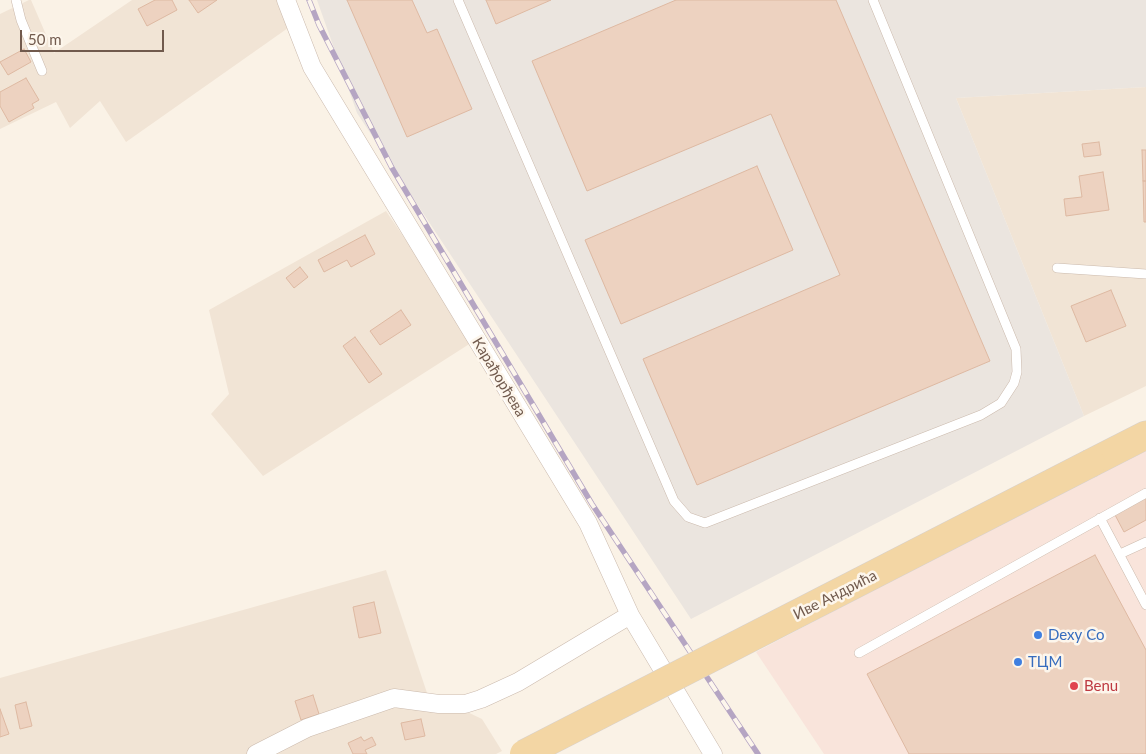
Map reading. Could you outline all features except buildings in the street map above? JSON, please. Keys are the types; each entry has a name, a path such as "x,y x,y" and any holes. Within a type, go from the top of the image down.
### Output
{"main road":[{"name":"Иве Андрића","path":"524,754 1146,435"}],"street":[{"name":"Карађорђева","path":"286,0 312,67 588,523 630,615 713,754"},
{"path":"256,754 307,728 394,698 439,704 465,704 481,699 518,682 630,615"}],"lane":[{"path":"16,0 21,20 42,70"},
{"path":"458,0 674,501 688,517 705,523 981,415 1001,403 1014,383 1017,372 1016,348 873,0"},
{"path":"1057,268 1146,274"},
{"path":"859,653 1146,492"},
{"path":"1100,518 1146,605"},
{"path":"1120,554 1146,542"}],"shaded area":[{"path":"31,0 54,53 132,0 277,0 288,28 126,142 100,101 70,128 56,102 0,129 0,14"},
{"path":"317,0 1146,0 1146,87 956,98 1084,416 691,619 357,113"},
{"path":"1146,87 1146,386 1084,416 956,98"},
{"path":"386,211 474,341 263,476 211,414 229,394 209,310"},
{"path":"1146,446 1146,754 824,754 756,652"},
{"path":"386,570 427,693 482,719 502,751 496,754 0,754 0,678"}],"railway":[{"path":"309,0 319,25 392,168 592,504 758,754"}],"place":[{"name":"Dexy Co","path":"1038,635"},
{"name":"ТЦМ","path":"1018,662"},
{"name":"Benu","path":"1074,686"}]}
